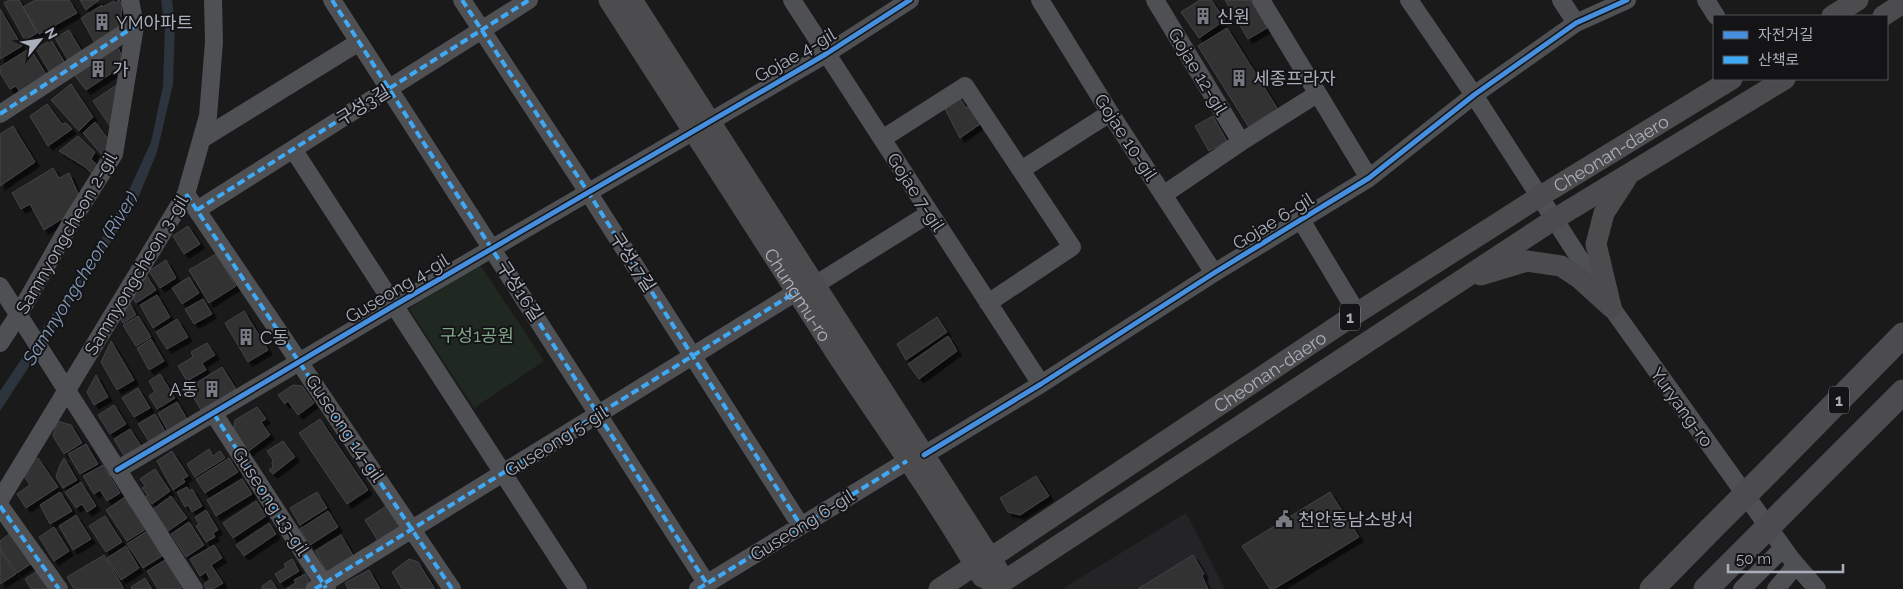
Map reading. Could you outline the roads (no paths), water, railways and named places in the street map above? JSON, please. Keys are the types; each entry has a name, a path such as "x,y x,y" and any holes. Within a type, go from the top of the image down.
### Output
{"highway":[{"name":"1","path":"1652,589 1903,335"},
{"name":"1","path":"1706,589 1903,392"}],"main road":[{"name":"Chungmu-ro","path":"609,0 701,125 982,561 995,586"},
{"name":"Chungmu-ro","path":"632,0 701,125"},
{"path":"1834,15 1858,0"},
{"path":"1884,15 1903,3"},
{"name":"Cheonan-daero","path":"939,589 1357,313 1539,197 1730,80"},
{"name":"Cheonan-daero","path":"995,586 1553,220 1783,80"},
{"path":"1611,307 1596,244 1604,213 1629,174"},
{"path":"1458,282 1526,261 1561,266 1579,278 1611,307"}],"street":[{"name":"Samnyongcheon 2-gil","path":"0,343 20,316 73,219 114,154 135,26 130,0"},
{"name":"Samnyongcheon 3-gil","path":"0,500 186,194 208,116 214,42 212,0"},
{"name":"구성16길","path":"332,0 599,415 702,586"},
{"name":"구성17길","path":"462,0 694,356 801,526"},
{"name":"구성3길","path":"197,210 529,0"},
{"name":"Gojae 7-gil","path":"792,0 1041,384"},
{"name":"Gojae 4-gil","path":"701,125 826,54 910,0"},
{"name":"Gojae 10-gil","path":"1040,0 1110,113 1214,273"},
{"name":"Gojae 12-gil","path":"1155,0 1241,142"},
{"path":"1261,0 1370,178"},
{"name":"Yuryang-ro","path":"1408,0 1474,95 1611,307 1783,548 1817,589"},
{"path":"1561,0 1576,23"},
{"name":"Gojae 6-gil","path":"915,458 1041,384 1214,273 1370,178 1474,95 1576,23 1628,0"},
{"path":"1706,0 1715,15"},
{"path":"0,114 135,26"},
{"path":"202,139 359,42"},
{"path":"882,139 965,86 1072,247 988,303"},
{"path":"1163,195 1241,142 1317,94"},
{"path":"1021,170 1110,113"},
{"name":"Guseong 4-gil","path":"117,470 701,125"},
{"path":"293,149 578,589"},
{"name":"Guseong 14-gil","path":"186,194 301,362 452,589"},
{"name":"Chungmu-ro","path":"806,289 930,213"},
{"path":"1301,220 1357,313"},
{"path":"0,286 194,589"},
{"name":"Guseong 5-gil","path":"322,587 694,356 806,289"},
{"name":"Guseong 13-gil","path":"214,414 322,587"},
{"name":"Guseong 6-gil","path":"702,586 915,458"},
{"path":"0,506 59,589"},
{"path":"1742,589 1783,548"},
{"path":"1776,589 1796,565"}],"water":[{"name":"Samnyongcheon (River)","path":"161,0 172,0 175,24 173,84 157,152 136,203 0,411 0,391 94,252 126,197 151,142 163,86 165,28"}],"place":[{"name":"신원","path":"1203,16"},
{"name":"YM아파트","path":"102,22"},
{"name":"가","path":"98,69"},
{"name":"세종프라자","path":"1239,78"},
{"name":"C동","path":"246,337"},
{"name":"A동","path":"212,389"},
{"name":"천안동남소방서","path":"1284,519"}],"park label":[{"name":"구성1공원","path":"477,335"}]}
